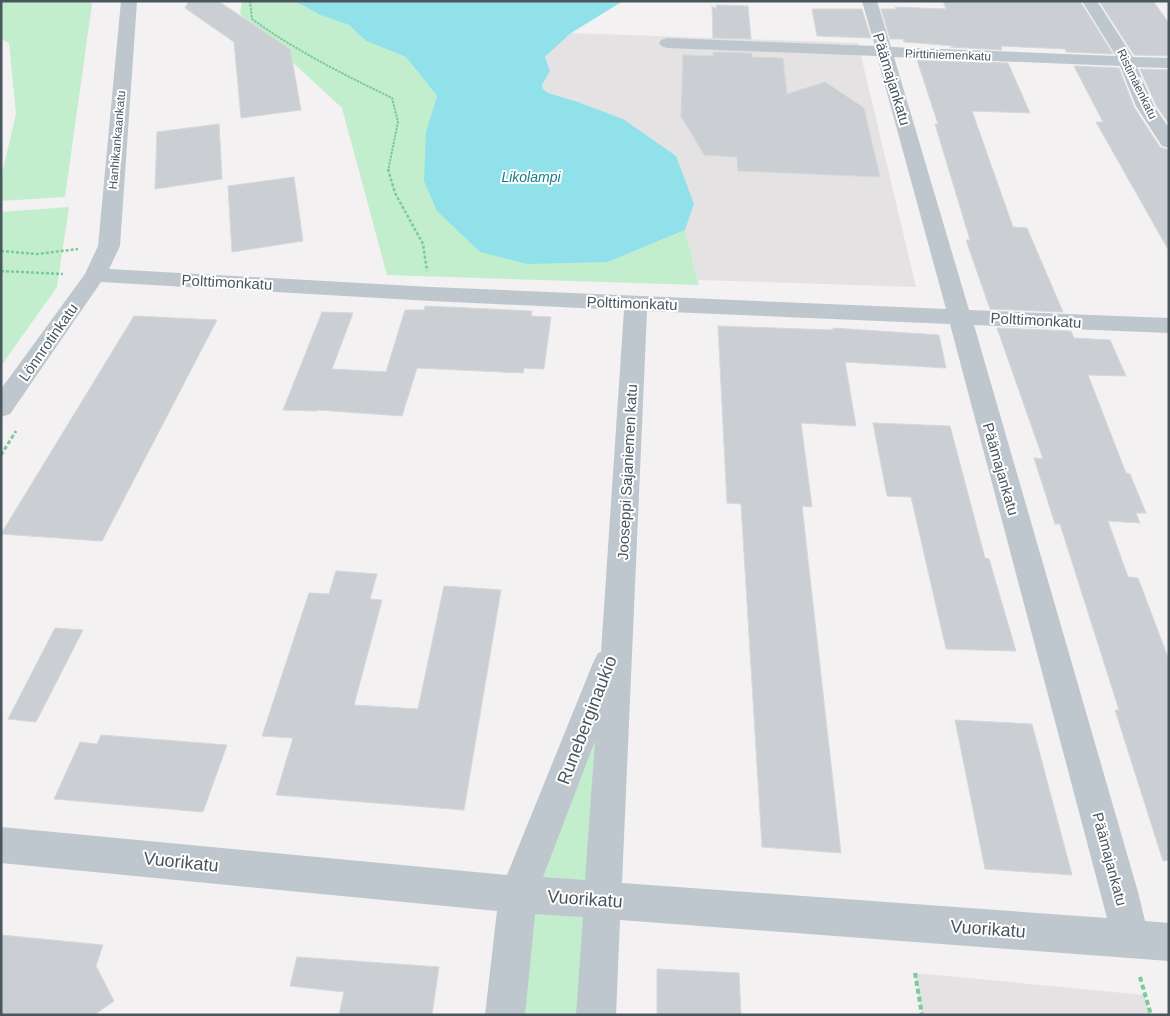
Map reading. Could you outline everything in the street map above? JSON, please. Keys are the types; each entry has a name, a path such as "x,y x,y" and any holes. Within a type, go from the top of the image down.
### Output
{"street":[{"name":"Hanhikankaankatu","path":"95,275 109,246 129,1"},
{"name":"Päämajankatu","path":"869,1 1120,892 1130,938"},
{"name":"Ristimäenkatu","path":"1089,1 1122,51 1146,106 1169,142"},
{"name":"Pirttiniemenkatu","path":"667,43 1169,63"},
{"name":"Polttimonkatu","path":"95,275 431,294 1169,326"},
{"name":"Lönnrotinkatu","path":"1,408 95,275"},
{"name":"Jooseppi Sajaniemen katu","path":"617,641 636,303"},
{"name":"Runeberginaukio","path":"505,1015 518,894 617,641"},
{"name":"Runeberginaukio","path":"596,1015 617,641"},
{"name":"Vuorikatu","path":"1,845 518,894 1169,942"}],"path":[{"path":"250,1 252,19 272,35 312,59 392,98 398,122 388,170 395,193 422,244 431,294"},
{"path":"1,251 36,254 109,246"},
{"path":"1,271 95,275"},
{"path":"916,973 922,1015"}],"shaded area":[{"path":"571,33 858,43 916,287 698,280 685,230 694,204 575,101 548,93 543,89 542,85 550,71 545,57"},
{"path":"915,973 1145,995 1151,1015 922,1015"}],"green space":[{"path":"1,1 88,1 92,4 65,197 1,201 1,178 16,114 9,43 1,39"},
{"path":"242,1 295,1 320,15 349,25 366,41 406,57 437,96 426,131 460,232 480,252 608,262 685,230 699,285 387,275 342,108 240,14"},
{"path":"69,207 57,287 1,366 1,212"},
{"path":"606,700 592,882 535,877"},
{"path":"529,901 592,905 585,1015 517,1015"}],"water":[{"name":"Likolampi","path":"295,1 623,1 571,33 545,57 550,71 542,85 543,89 548,93 623,119 676,156 694,204 685,230 608,262 527,264 480,252 437,211 424,181 426,131 437,96 406,57 366,41 349,25 320,15"}],"building":[{"path":"189,1 218,1 290,49 301,110 241,118 234,42 185,8"},
{"path":"943,1 1080,1 1113,54 1066,52 1065,49 1001,46 1002,50 950,47 955,46 890,39 881,9 896,9 895,7 946,9"},
{"path":"1099,1 1153,1 1169,23 1169,56 1134,55"},
{"path":"716,5 748,6 751,39 713,38 712,6 716,9"},
{"path":"812,9 862,9 871,38 817,36"},
{"path":"713,52 752,53 752,57 783,58 787,94 825,82 864,108 880,177 738,171 737,157 704,155 681,116 683,55 713,56"},
{"path":"917,60 1008,63 1030,113 972,111 1013,227 1027,228 1063,312 990,309 966,240 970,240 935,124 938,124"},
{"path":"1074,66 1119,68 1134,107 1160,147 1169,150 1169,251 1096,122 1103,122"},
{"path":"1140,69 1169,70 1169,124 1156,105"},
{"path":"219,124 222,179 155,189 157,132"},
{"path":"294,177 303,241 232,252 228,186"},
{"path":"425,306 532,311 531,316 551,317 544,369 524,368 523,373 417,368 402,416 318,410 283,410 322,312 353,313 332,369 386,372 405,310 424,310"},
{"path":"134,316 217,320 102,541 1,534"},
{"path":"718,326 833,330 833,328 939,335 946,368 845,362 856,426 801,423 812,507 802,506 841,853 762,847 741,504 727,503"},
{"path":"997,328 1071,331 1074,338 1110,340 1126,376 1088,375 1126,473 1130,474 1146,513 1136,513 1140,523 1108,521 1128,577 1138,578 1169,660 1169,860 1163,861 1115,710 1119,710 1060,524 1055,524 1034,458 1043,459"},
{"path":"873,423 950,426 985,558 989,559 1016,651 946,649 911,497 887,496"},
{"path":"336,571 377,574 370,599 382,600 354,705 418,709 444,586 501,590 464,810 276,795 293,738 262,736 309,593 329,594"},
{"path":"55,628 83,630 36,722 8,719"},
{"path":"955,720 1032,724 1072,875 985,869"},
{"path":"101,735 227,745 203,812 54,799 80,742 97,744"},
{"path":"1,935 103,945 96,966 114,1001 94,1015 1,1015"},
{"path":"297,957 439,967 432,1015 339,1015 344,992 290,986"},
{"path":"657,969 739,973 741,1015 657,1015"}]}
